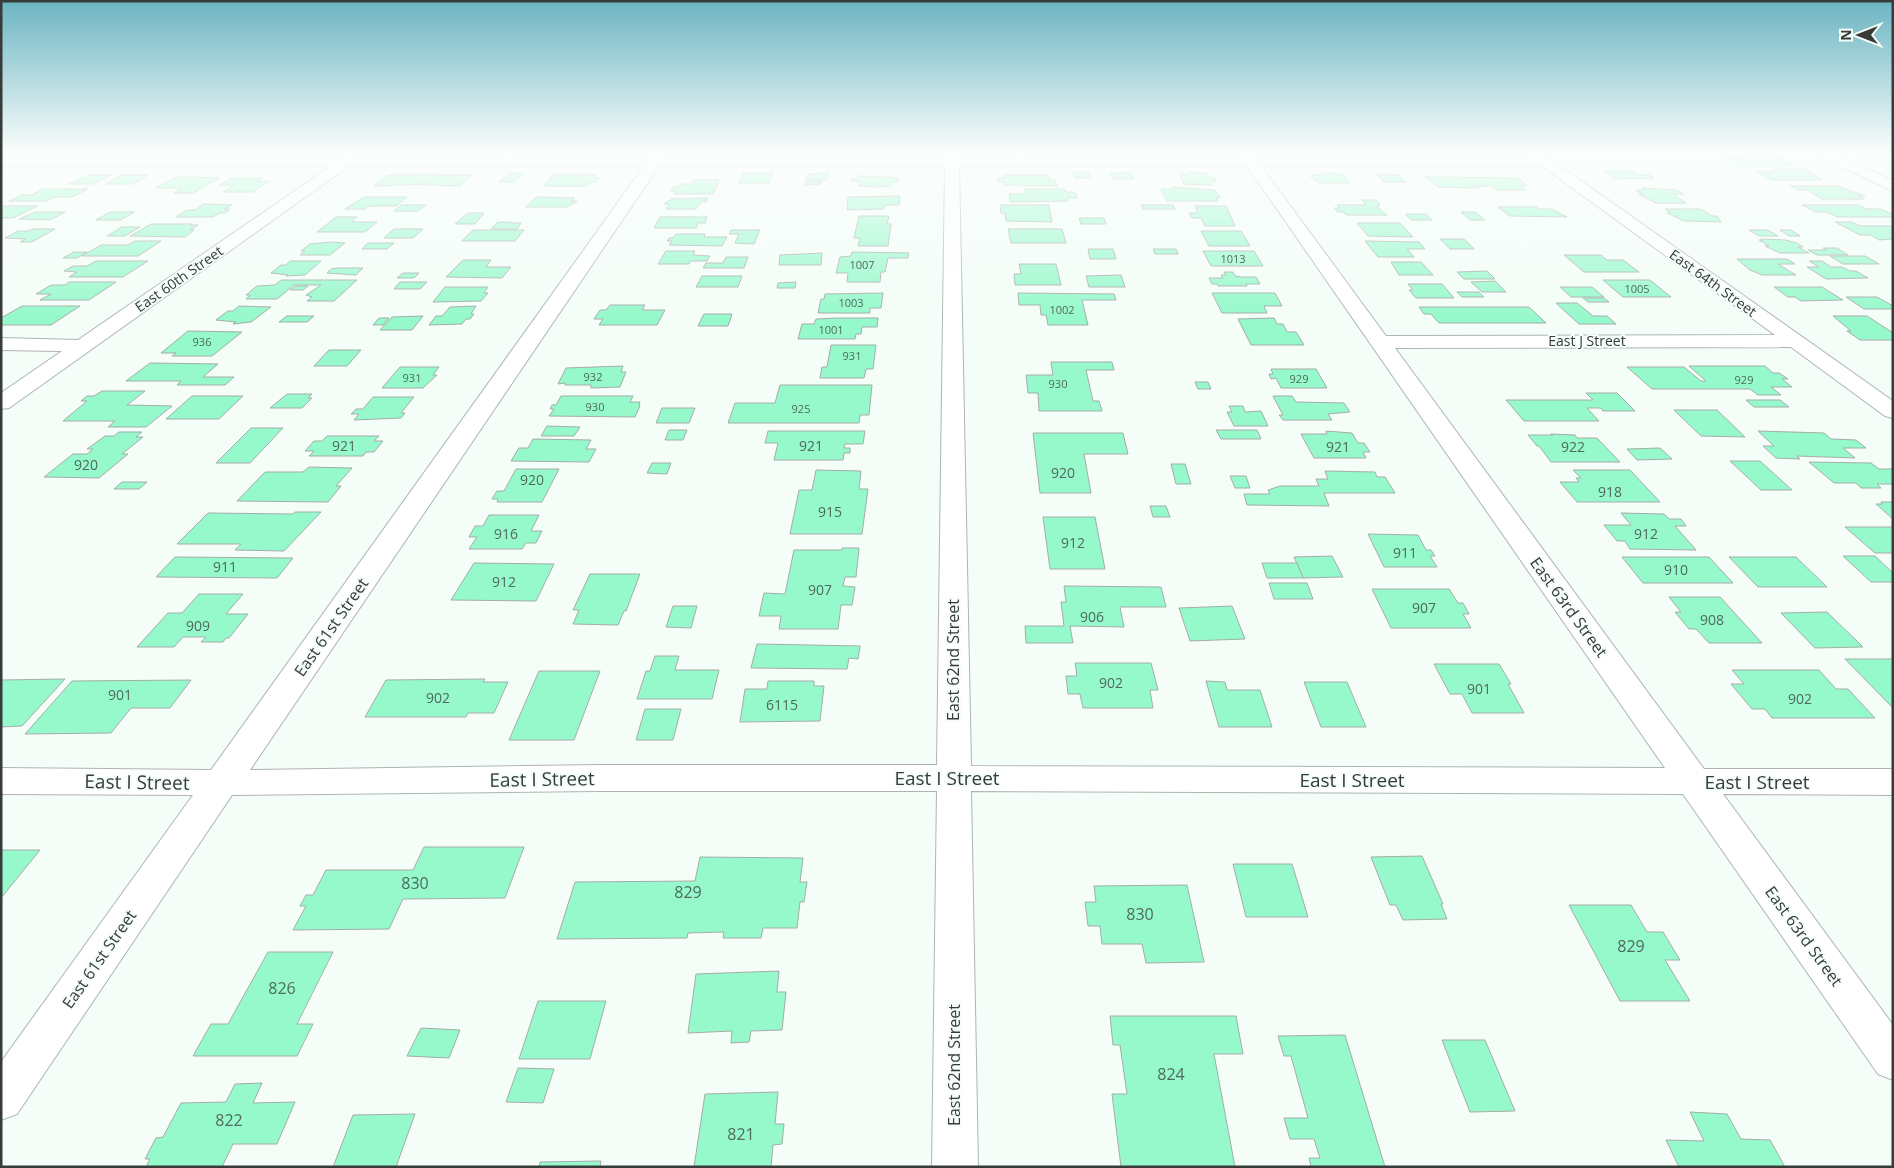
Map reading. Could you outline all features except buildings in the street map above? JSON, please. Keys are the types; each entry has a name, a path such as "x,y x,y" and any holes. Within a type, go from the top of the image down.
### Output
{"street":[{"name":"East 60th Street","path":"1,404 280,209"},
{"name":"East 61st Street","path":"1,1099 622,209"},
{"name":"East 62nd Street","path":"952,209 954,1167"},
{"name":"East 63rd Street","path":"1284,209 1893,1060"},
{"name":"East 64th Street","path":"1610,209 1893,411"},
{"name":"East J Street","path":"1379,342 1794,341"},
{"path":"1,344 83,346"},
{"name":"East I Street","path":"1,781 223,783 597,778 953,778 1893,782"}]}
